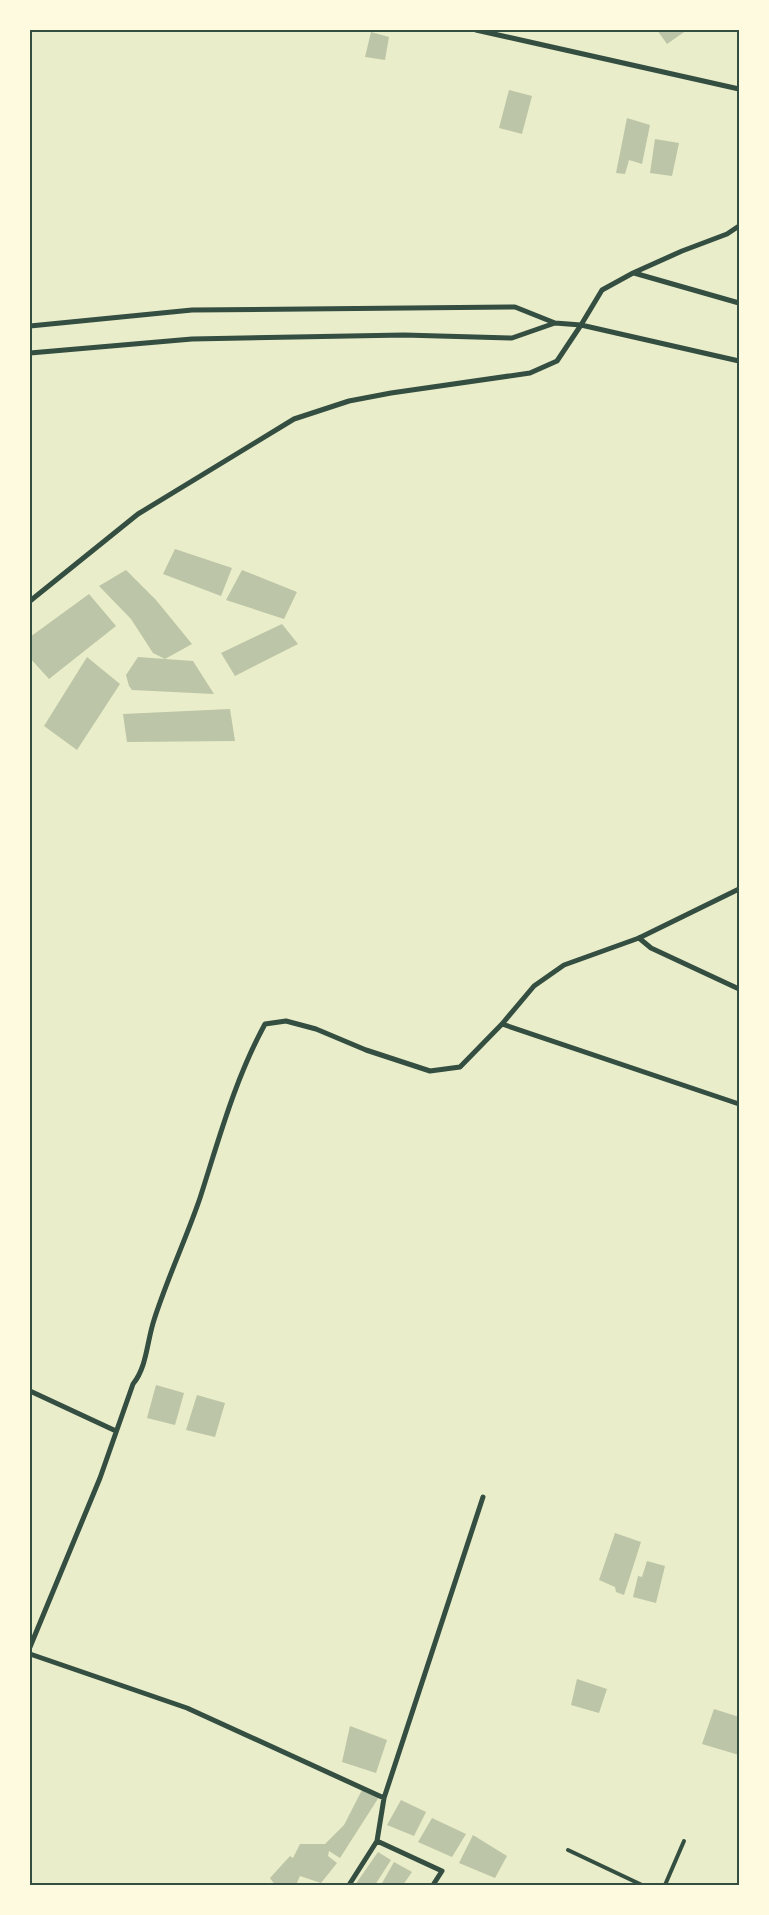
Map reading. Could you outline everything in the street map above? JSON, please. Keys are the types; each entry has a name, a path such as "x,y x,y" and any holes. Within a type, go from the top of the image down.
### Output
{"street":[{"path":"476,30 739,89"},
{"path":"30,601 138,514 294,419 349,401 374,396 530,373 557,361 581,326 602,290 633,273 682,251 727,234 739,226"},
{"path":"633,273 739,303"},
{"path":"30,326 192,310 515,307 555,323 581,326 739,361"},
{"path":"30,353 192,339 404,335 512,338 555,323"},
{"path":"30,1647 100,1478 133,1384 140,1376 154,1320 199,1200 220,1134 250,1051 265,1024 286,1021 316,1029 366,1050 430,1071 460,1067 502,1024 534,986 564,966 639,938 739,889"},
{"path":"639,938 651,948 739,989"},
{"path":"502,1024 739,1104"},
{"path":"30,1391 116,1431"},
{"path":"349,1885 377,1841 384,1798 483,1497"},
{"path":"30,1654 187,1708 384,1798"},
{"path":"377,1841 442,1871 433,1885"}],"lane":[{"path":"665,1885 684,1841"},
{"path":"568,1850 642,1885"}],"building":[{"path":"657,30 687,30 667,44"},
{"path":"371,32 389,37 385,60 365,57"},
{"path":"509,90 532,96 522,134 499,128"},
{"path":"627,118 650,125 642,164 629,160 625,174 616,173"},
{"path":"655,139 679,143 672,176 650,173"},
{"path":"175,549 232,568 221,596 163,574"},
{"path":"126,570 156,600 192,644 165,659 153,653 131,619 99,586"},
{"path":"242,570 297,592 284,619 226,600"},
{"path":"89,594 116,626 49,679 30,658 30,637"},
{"path":"282,624 298,644 235,676 221,653"},
{"path":"87,657 120,684 77,750 44,726"},
{"path":"138,657 193,661 214,694 132,690 129,686 126,675"},
{"path":"230,709 235,741 127,742 123,714"},
{"path":"156,1385 184,1393 175,1425 147,1418"},
{"path":"197,1395 225,1403 215,1437 186,1430"},
{"path":"615,1533 641,1542 624,1595 616,1592 615,1587 599,1580"},
{"path":"647,1561 665,1566 656,1603 633,1597 638,1576 642,1577"},
{"path":"577,1679 607,1689 599,1713 571,1705"},
{"path":"714,1709 739,1717 739,1755 702,1744"},
{"path":"350,1726 387,1740 376,1773 342,1762"},
{"path":"362,1790 379,1797 340,1858 329,1851 328,1856 337,1863 321,1883 300,1876 296,1885 275,1885 270,1878 290,1856 293,1858 300,1844 325,1844 344,1825"},
{"path":"401,1800 426,1812 414,1836 387,1825"},
{"path":"432,1818 466,1834 452,1857 418,1842"},
{"path":"473,1835 507,1856 495,1878 459,1863"},
{"path":"378,1852 391,1860 375,1885 355,1885"},
{"path":"394,1862 412,1872 403,1885 381,1885"}]}
